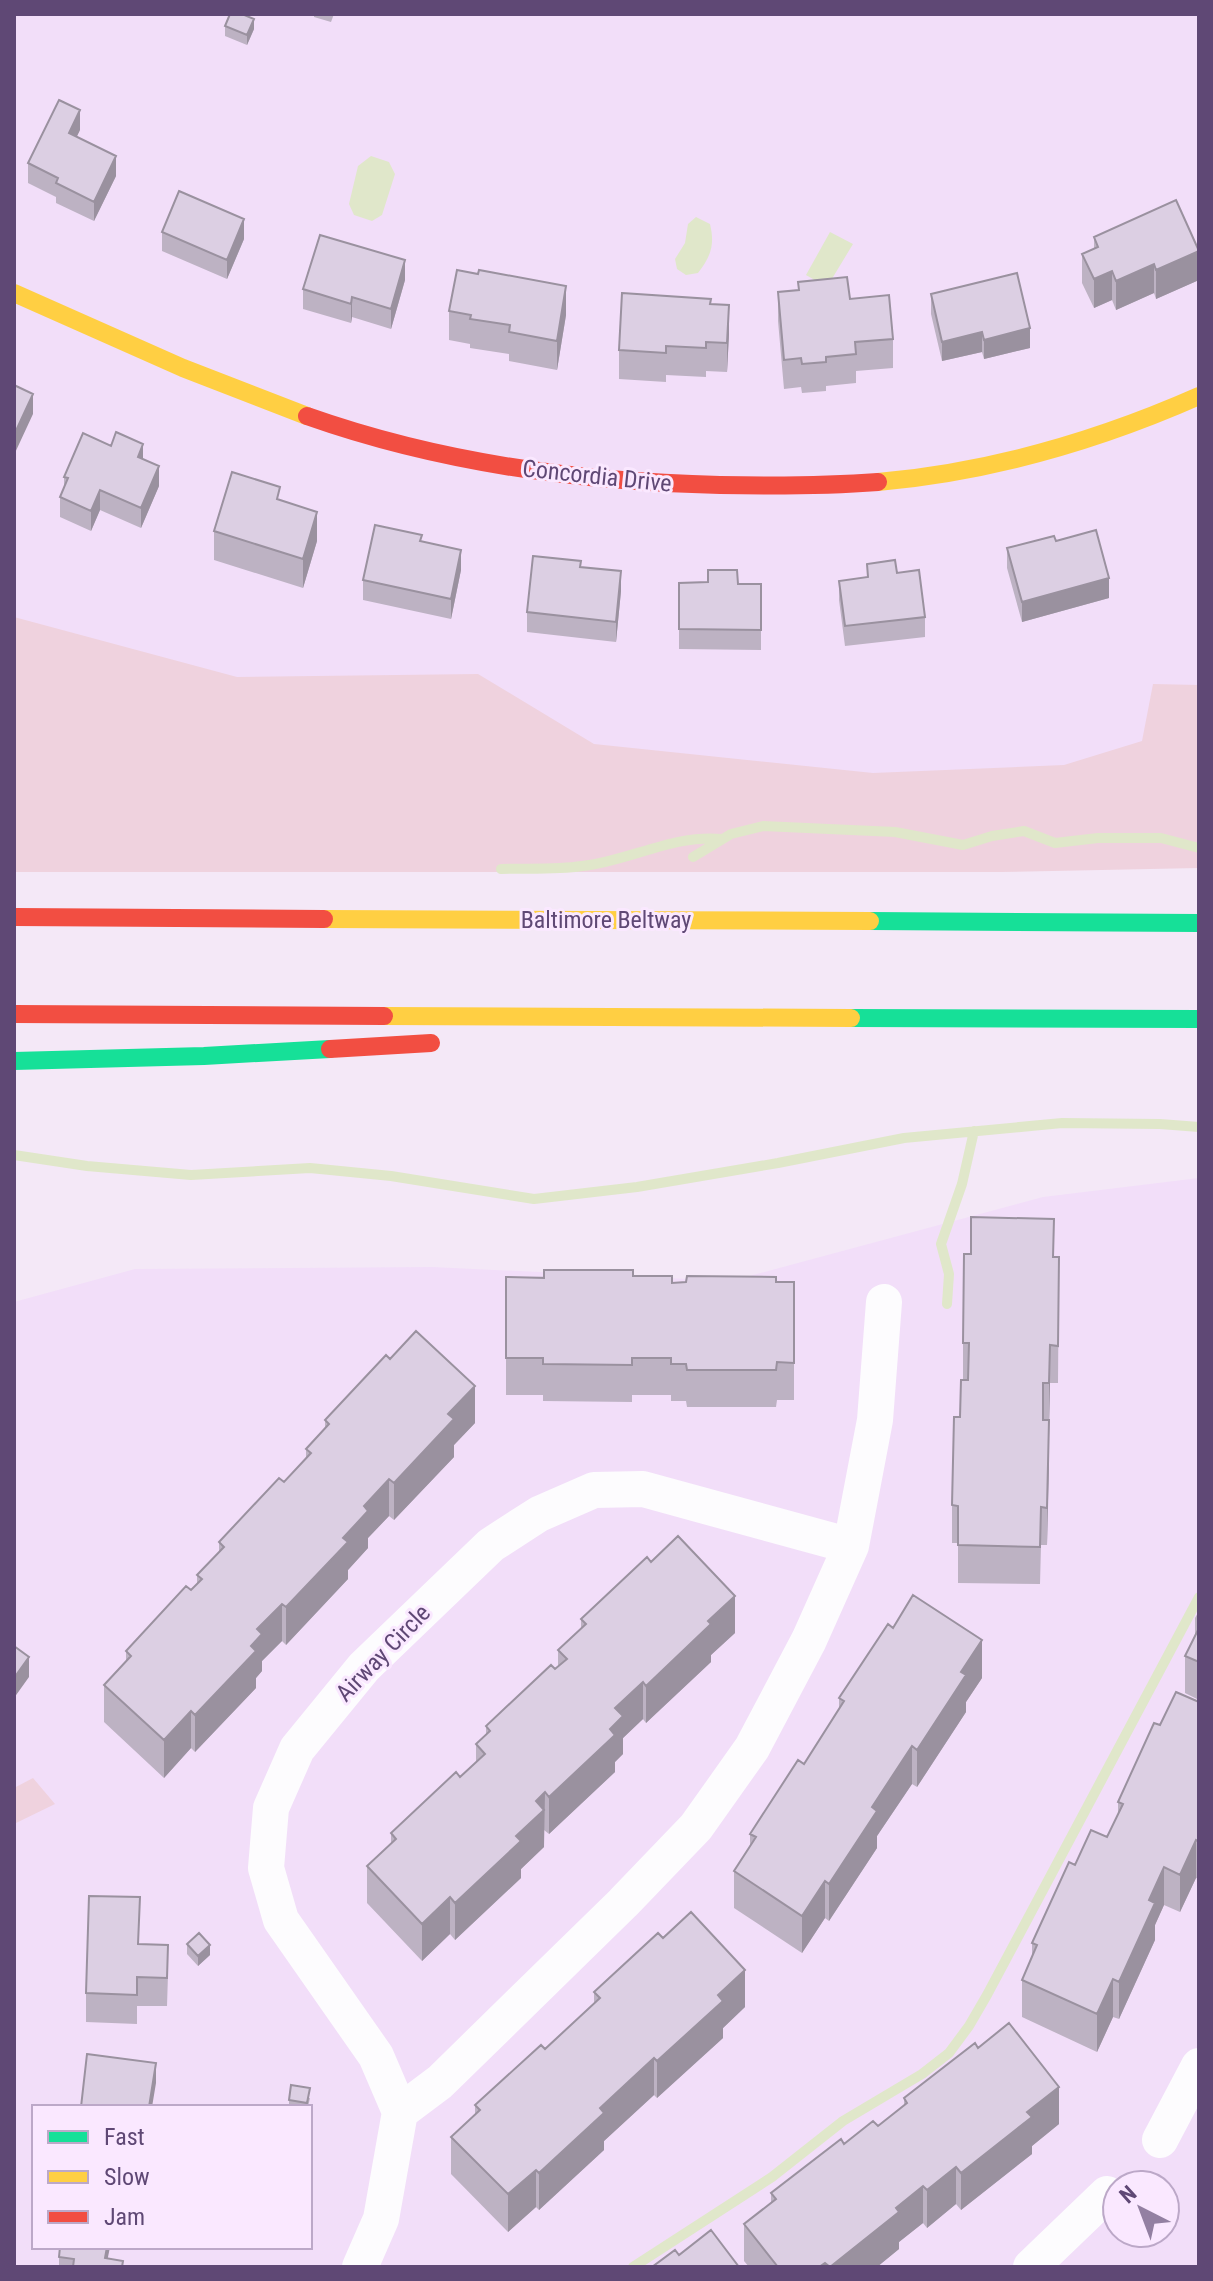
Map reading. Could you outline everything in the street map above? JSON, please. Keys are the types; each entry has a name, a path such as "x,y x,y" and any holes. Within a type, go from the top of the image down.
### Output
{"main road":[{"name":"Concordia Drive","path":"14,293 237,391 360,433 521,469 608,480 764,486 841,485 925,476 1000,463 1087,439 1199,396"},
{"name":"Baltimore Beltway","path":"14,917 1199,923"},
{"path":"14,1014 1199,1019"},
{"path":"582,1034 882,1018"},
{"path":"14,1061 204,1056 456,1041"}],"street":[{"path":"360,2267 381,2219 400,2112 440,2082 623,1903 696,1827 752,1748 809,1640 851,1546 875,1420 884,1302"},
{"name":"Airway Circle","path":"400,2112 376,2056 281,1920 277,1907 266,1868 271,1808 297,1749 364,1667 491,1545 539,1514 594,1490 643,1489 851,1546"},
{"path":"1160,2140 1199,2066"},
{"path":"1031,2267 1101,2200"}],"shaded area":[{"path":"14,14 1199,14 1199,767 793,801 14,635"},
{"path":"371,156 389,162 395,174 382,215 372,221 354,215 349,204 358,166"},
{"path":"696,217 710,224 712,244 709,256 698,273 686,275 677,269 675,259 685,243 688,224"},
{"path":"830,232 853,244 827,287 806,275"},
{"path":"14,617 237,677 478,674 594,744 873,773 1064,765 1142,741 1153,684 1199,685 1199,868 1000,872 14,872"},
{"path":"1199,1178 1199,2267 14,2267 14,1302 135,1269 432,1267 731,1281 1043,1197"},
{"path":"33,1778 55,1804 14,1824 14,1788"}],"building":[{"path":"230,14 242,14 254,19 247,35 225,26"},
{"path":"59,100 80,110 69,133 116,156 94,202 56,183 58,178 28,163"},
{"path":"179,191 244,219 227,260 162,232"},
{"path":"1176,200 1199,251 1156,270 1154,264 1116,281 1112,271 1094,279 1082,254 1098,247 1094,237"},
{"path":"320,235 405,260 391,309 352,297 351,304 303,289"},
{"path":"457,270 478,274 479,270 566,286 557,341 509,332 510,325 470,319 471,315 449,311"},
{"path":"1017,273 1030,328 984,340 982,332 942,342 931,294"},
{"path":"847,277 850,299 889,295 893,339 855,342 856,354 826,357 826,362 802,364 801,358 784,360 778,292 799,290 798,282"},
{"path":"622,293 711,299 710,304 729,305 727,343 706,342 706,348 666,346 666,353 619,350"},
{"path":"14,385 33,394 14,435"},
{"path":"116,432 143,444 138,457 159,466 141,508 100,490 91,511 60,497 68,478 64,477 83,433 111,446"},
{"path":"232,472 280,487 277,499 317,512 303,559 214,531"},
{"path":"375,525 422,535 420,541 461,550 451,599 363,580"},
{"path":"1096,530 1109,578 1022,602 1007,548 1054,536 1056,541"},
{"path":"533,556 581,561 580,567 621,571 616,622 527,612"},
{"path":"895,560 897,573 919,570 925,617 845,626 839,581 868,577 867,564"},
{"path":"708,570 737,570 738,584 761,584 761,630 679,629 679,583 708,582"},
{"path":"971,1217 1054,1219 1053,1257 1059,1257 1058,1346 1050,1345 1049,1383 1043,1383 1043,1420 1049,1420 1047,1508 1041,1507 1040,1547 958,1545 958,1506 952,1505 954,1417 960,1417 961,1380 968,1380 969,1343 963,1343 964,1254 971,1254"},
{"path":"544,1270 633,1270 633,1276 672,1276 672,1283 686,1282 687,1276 776,1277 776,1282 794,1282 794,1363 777,1362 776,1370 687,1370 686,1364 671,1364 671,1358 632,1358 632,1365 543,1364 543,1358 506,1358 506,1277 544,1278"},
{"path":"416,1331 475,1386 448,1414 454,1419 394,1483 389,1479 364,1506 368,1511 343,1538 348,1542 286,1607 282,1604 257,1629 262,1634 251,1646 256,1651 195,1715 191,1711 164,1740 104,1685 131,1656 126,1651 186,1586 191,1590 202,1579 197,1575 224,1547 219,1542 279,1478 284,1482 311,1453 306,1449 329,1424 325,1420 386,1355 390,1359"},
{"path":"678,1536 735,1596 708,1621 711,1624 646,1686 643,1682 615,1708 623,1716 610,1729 615,1735 549,1797 545,1792 536,1801 544,1810 516,1836 521,1841 455,1903 450,1897 422,1924 367,1866 396,1839 391,1833 456,1772 460,1777 485,1754 476,1744 490,1731 486,1726 551,1665 555,1669 567,1659 558,1650 586,1624 581,1619 647,1557 651,1562"},
{"path":"913,1595 982,1640 961,1672 966,1675 917,1750 912,1746 872,1807 877,1811 829,1884 825,1881 802,1916 734,1871 756,1837 750,1834 798,1760 804,1764 844,1701 839,1698 888,1624 893,1628"},
{"path":"1199,1628 1199,1662 1185,1656"},
{"path":"14,1646 29,1657 14,1678"},
{"path":"1176,1692 1199,1702 1199,1842 1196,1840 1180,1875 1164,1867 1149,1900 1155,1903 1119,1982 1113,1979 1097,2014 1022,1980 1037,1945 1032,1943 1069,1862 1075,1865 1091,1830 1107,1837 1123,1804 1118,1802 1154,1723 1160,1725"},
{"path":"89,1896 140,1897 138,1944 168,1945 167,1978 137,1977 137,1995 86,1993"},
{"path":"691,1912 745,1970 718,1995 723,2001 600,2108 604,2113 539,2173 536,2170 508,2194 451,2137 480,2110 475,2105 541,2045 545,2049 600,1998 594,1992 658,1933 663,1938"},
{"path":"199,1933 210,1945 198,1956 187,1944"},
{"path":"1009,2023 1059,2087 1027,2112 1032,2117 961,2173 956,2167 927,2190 923,2186 896,2208 899,2212 830,2267 825,2263 819,2267 778,2267 744,2224 776,2199 771,2193 841,2139 844,2144 873,2121 878,2126 907,2103 904,2098 975,2043 978,2048"},
{"path":"87,2054 156,2063 149,2105 81,2105"},
{"path":"291,2085 310,2088 307,2103 289,2100"},
{"path":"711,2230 739,2267 652,2267 675,2250 679,2255"},
{"path":"60,2249 107,2249 105,2258 123,2261 122,2267 73,2267 74,2259 59,2257"}],"waterway":[{"path":"693,857 731,834 763,826 895,832 963,845 1024,831 1055,843 1098,838 1161,838 1199,848"},
{"path":"501,869 582,866 686,840 722,839"},
{"path":"14,1155 87,1166 191,1175 310,1168 391,1176 534,1199 637,1187 904,1138 1062,1123 1199,1127"},
{"path":"947,1304 949,1274 941,1244 962,1184 974,1131"},
{"path":"633,2267 772,2177 843,2121 922,2074 949,2053 987,1995 1199,1597"}],"traffic: fast":[{"path":"870,921 1199,923"},
{"path":"851,1018 1199,1019"},
{"path":"14,1061 330,1049"}],"traffic: slow":[{"path":"14,293 183,368 307,416"},
{"path":"878,482 961,471 1042,452 1122,427 1199,396"},
{"path":"324,919 870,921"},
{"path":"384,1016 851,1018"}],"traffic: jam":[{"path":"307,416 459,458 562,474 720,485 878,482"},
{"path":"14,917 324,919"},
{"path":"14,1014 384,1016"},
{"path":"330,1049 431,1043"}]}
